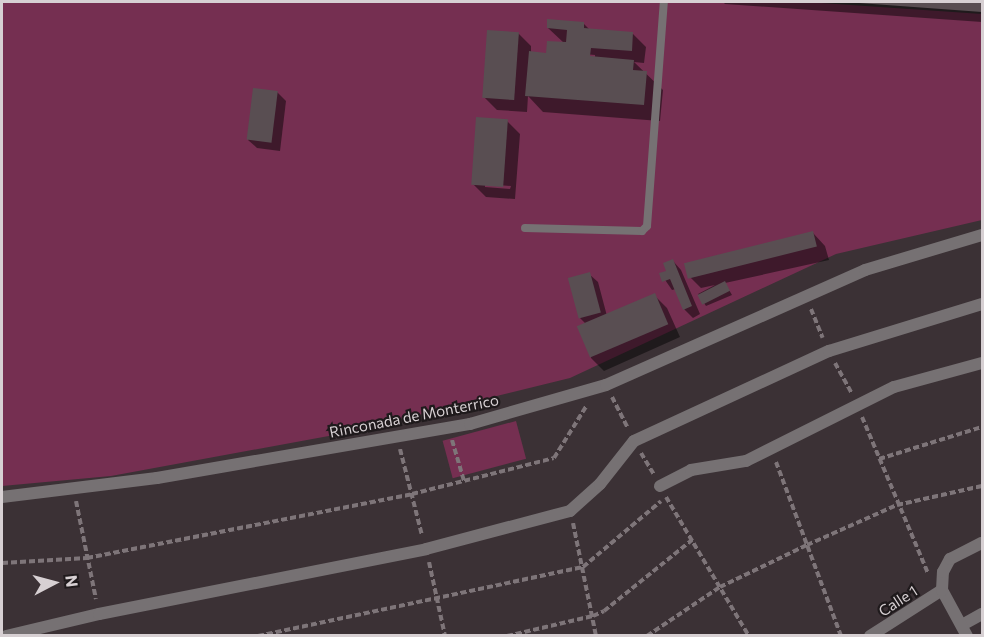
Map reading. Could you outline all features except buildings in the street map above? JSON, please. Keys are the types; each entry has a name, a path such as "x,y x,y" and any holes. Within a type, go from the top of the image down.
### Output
{"street":[{"name":"Rinconada de Monterrico","path":"2,497 157,478 448,428 602,386 865,270 982,236"},
{"path":"6,636 99,614 426,549 570,511 600,484 634,441 829,351 982,304"},
{"path":"663,491 691,470 746,461 894,387 982,363"},
{"path":"982,543 950,559 943,572 942,590 965,630 982,614"},
{"name":"Calle 1","path":"870,636 942,590"}],"lane":[{"path":"525,228 642,231 647,226 663,2"}],"path":[{"path":"2,563 87,558 412,494 554,458 602,386 748,634 741,636"},
{"path":"857,404 897,505 926,570 942,590"},
{"path":"879,459 982,427"},
{"path":"448,428 464,481"},
{"path":"396,437 426,549 445,636"},
{"path":"771,447 841,636"},
{"path":"647,636 720,587 807,544 897,505 982,486"},
{"path":"73,488 99,614"},
{"path":"258,636 583,567 663,491"},
{"path":"570,511 596,636"},
{"path":"507,636 593,616 604,611 692,540"}],"shaded area":[{"path":"2,2 807,2 982,14 982,220 836,254 570,378 345,433 111,476 2,486"},
{"path":"516,421 526,459 453,478 443,441"}]}
